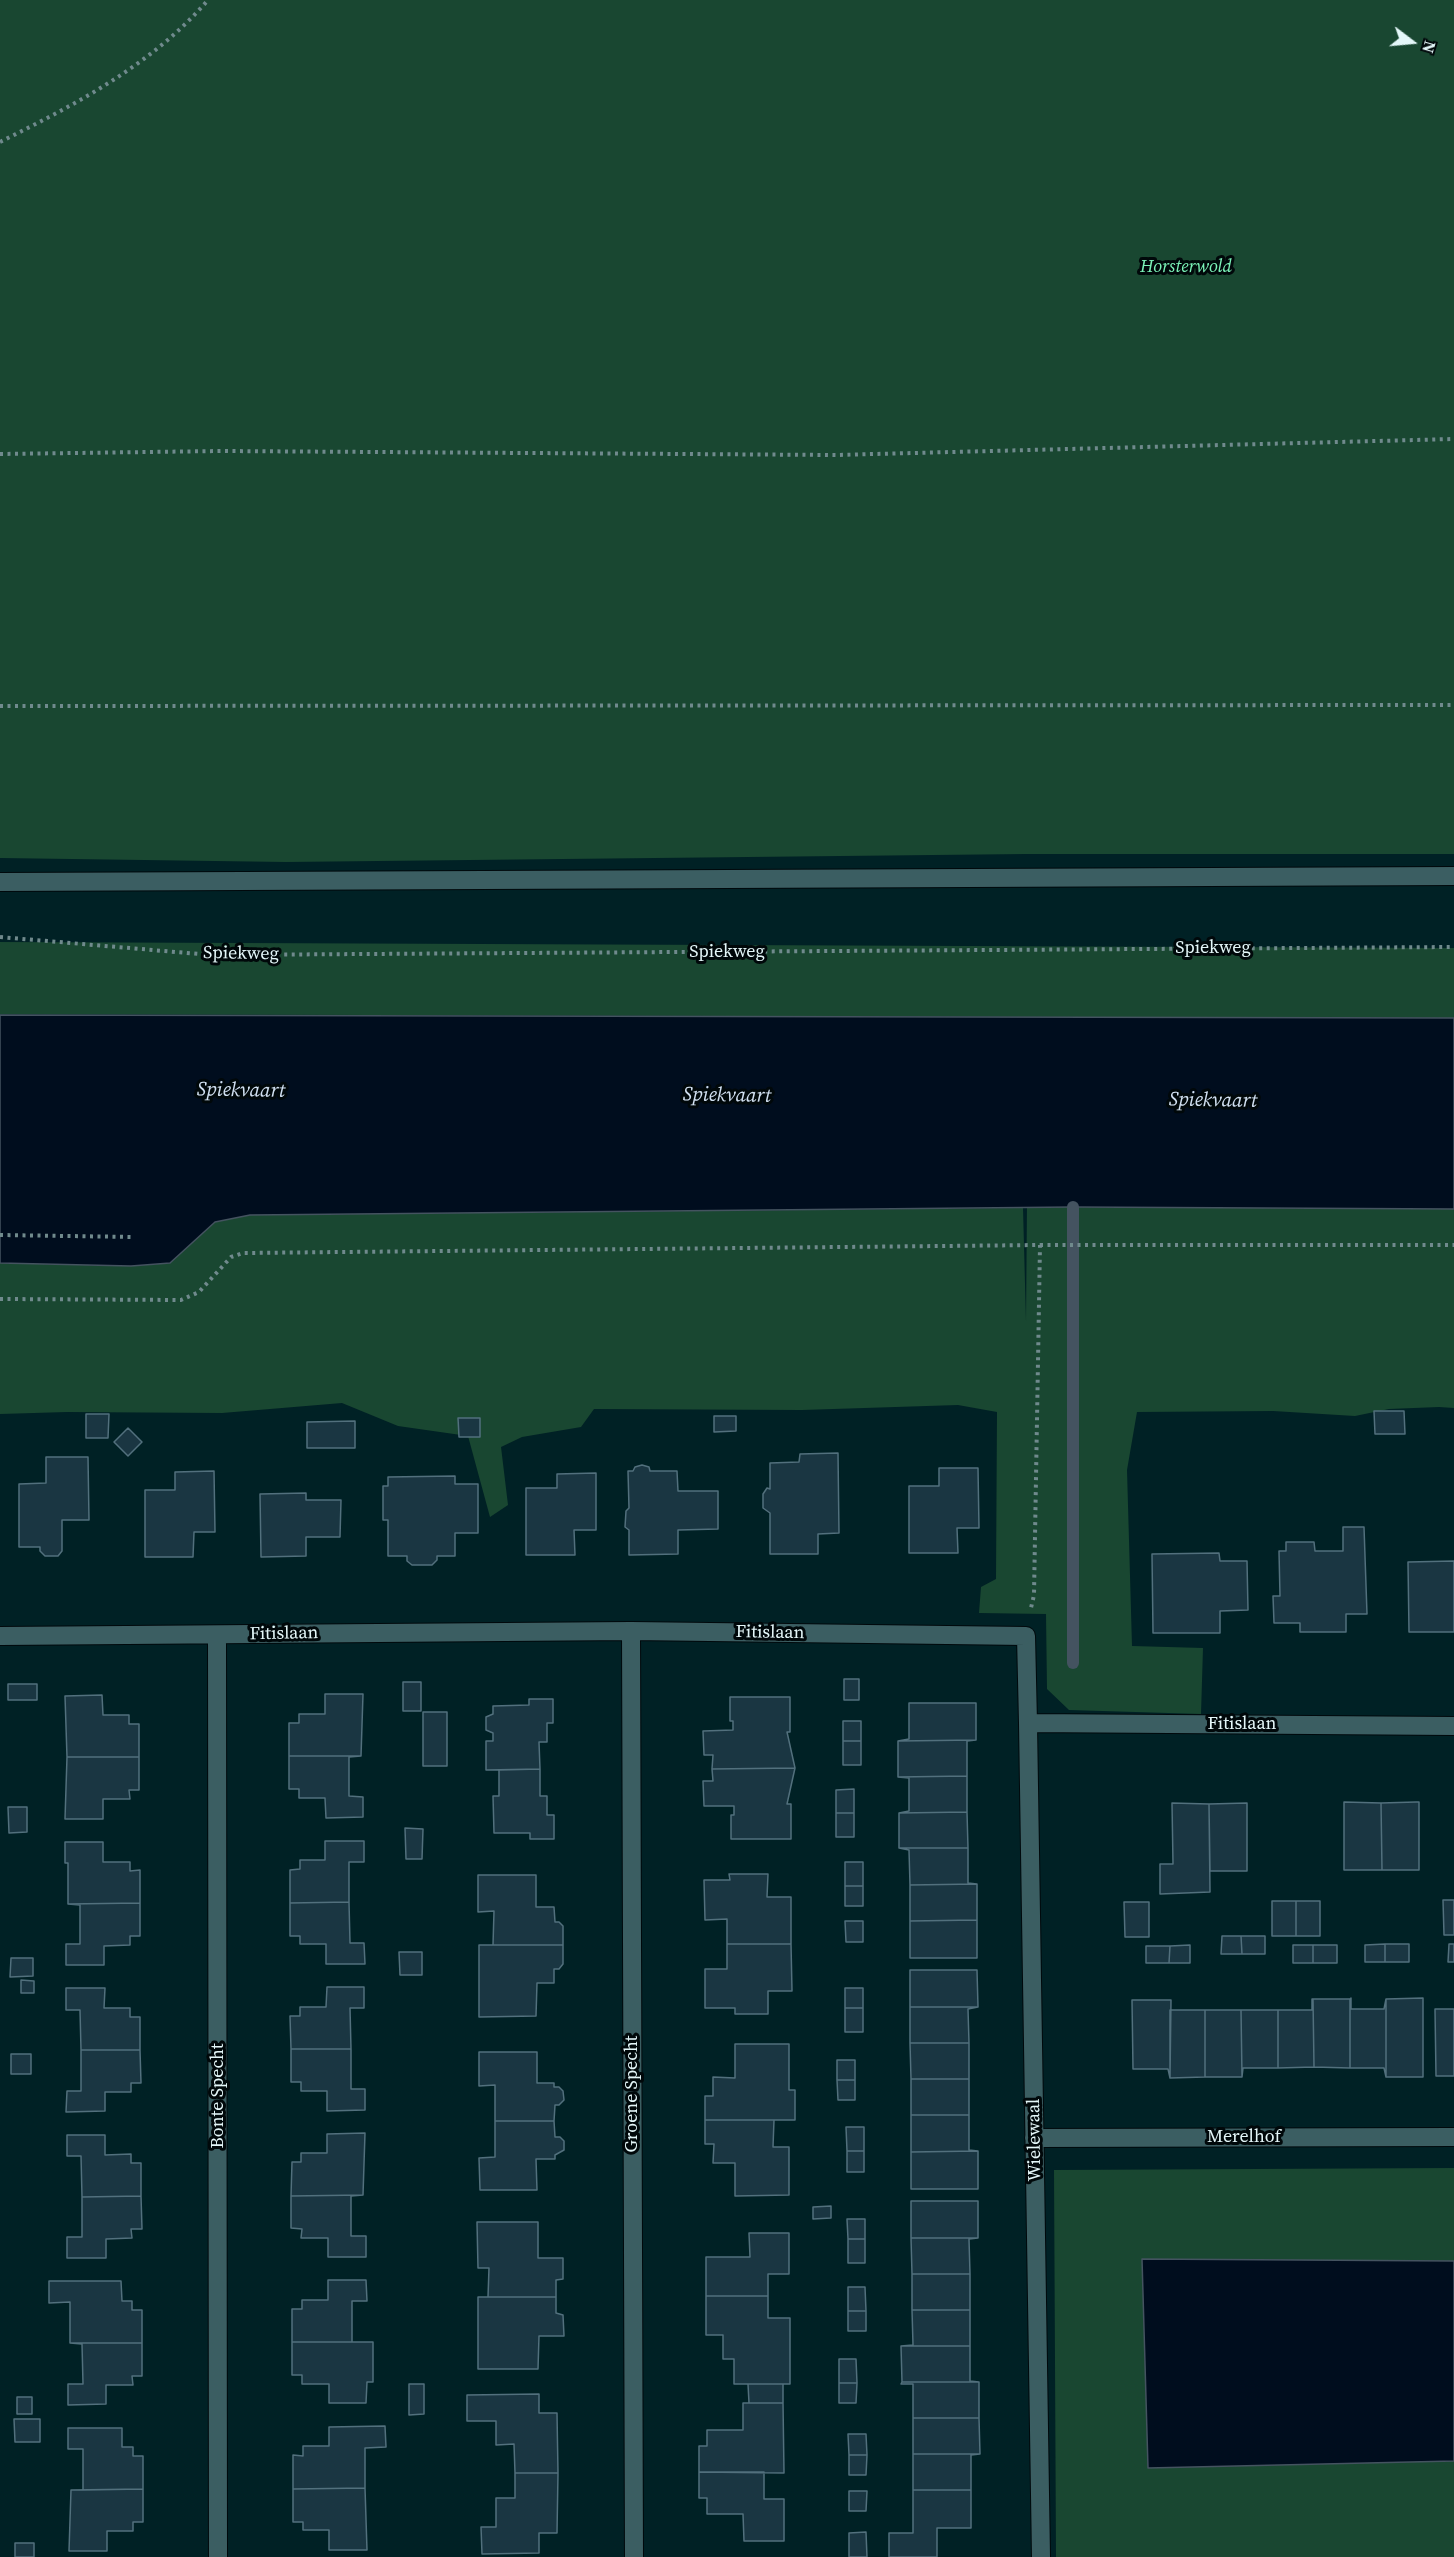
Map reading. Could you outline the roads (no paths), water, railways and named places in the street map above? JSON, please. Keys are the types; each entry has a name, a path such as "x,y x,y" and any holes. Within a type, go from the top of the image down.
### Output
{"street":[{"path":"0,882 1454,876"},
{"name":"Fitislaan","path":"0,1636 631,1631 1026,1635 1028,1723 1454,1726"},
{"name":"Groene Specht","path":"631,1631 634,2557"},
{"name":"Bonte Specht","path":"217,1635 218,2557"},
{"name":"Wielewaal","path":"1028,1723 1041,2557"},
{"name":"Merelhof","path":"1035,2138 1454,2137"}],"water":[{"name":"Spiekvaart","path":"0,1015 1454,1018 1454,1209 1073,1207 250,1215 215,1222 170,1263 131,1266 0,1263"},
{"path":"1142,2259 1454,2261 1454,2461 1148,2468"}],"waterway":[{"path":"1073,1207 1073,1663"}],"park label":[{"name":"Horsterwold","path":"1186,267"}]}
